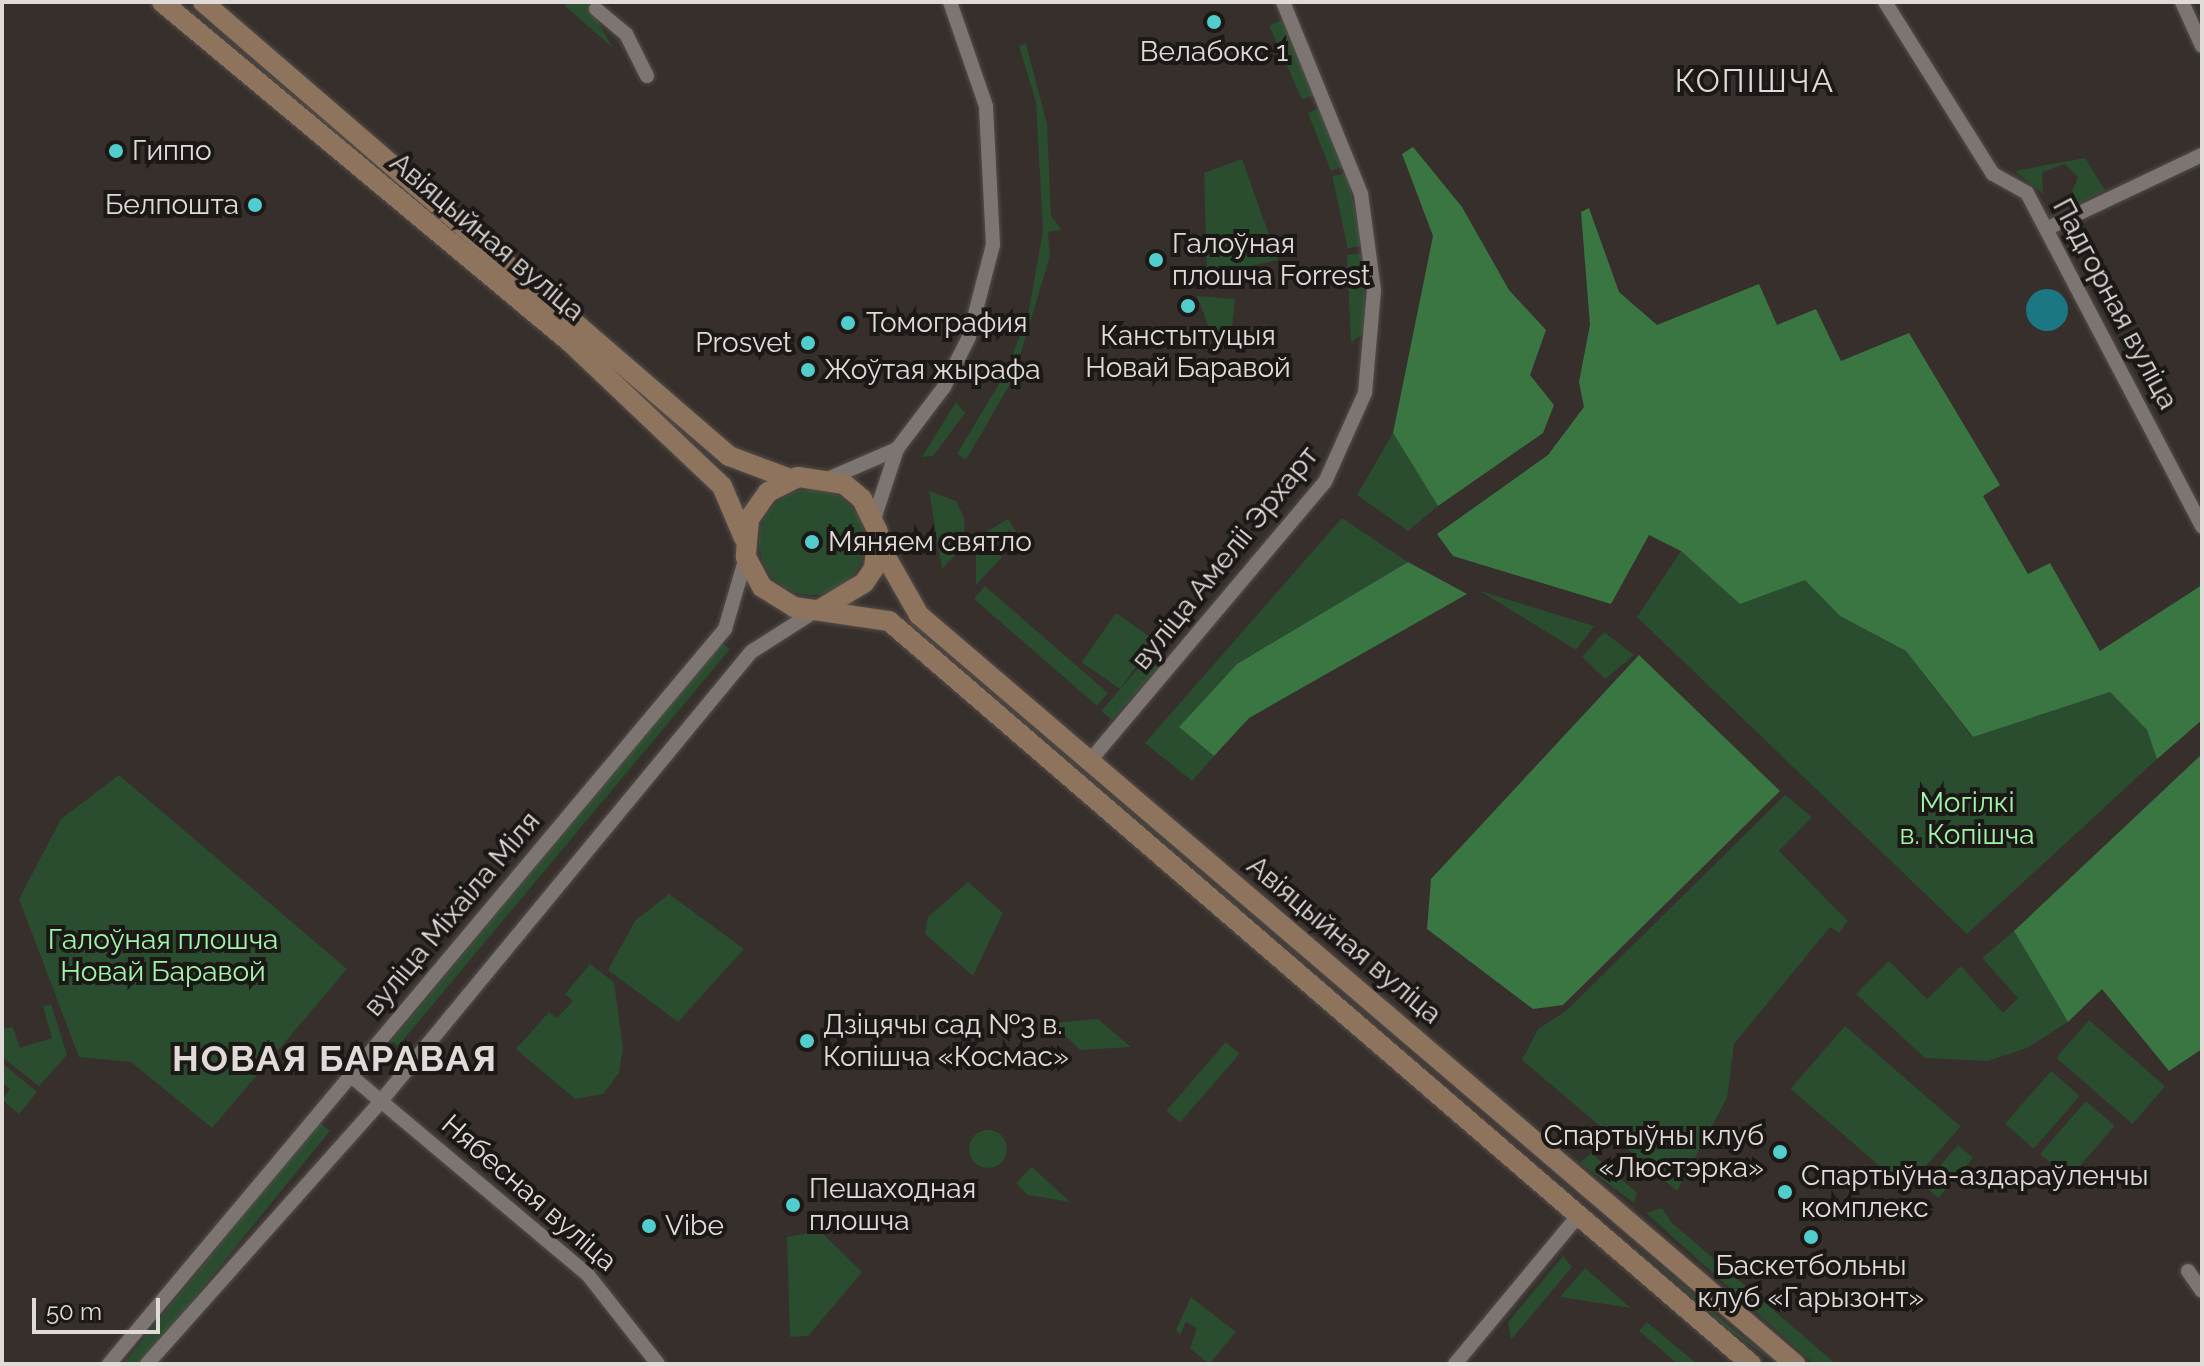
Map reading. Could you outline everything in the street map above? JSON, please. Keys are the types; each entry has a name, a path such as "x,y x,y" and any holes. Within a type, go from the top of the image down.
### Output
{"main road":[{"name":"Авіяцыйная вуліца","path":"162,2 570,342 722,486 746,549"},
{"name":"Авіяцыйная вуліца","path":"203,2 729,456 790,479"},
{"path":"822,608 864,583 878,543 874,519 857,493 830,478 790,479 757,504 746,549 772,595 794,607 822,608 889,621 1751,1364"},
{"name":"Авіяцыйная вуліца","path":"878,543 919,615 1795,1364"},
{"path":"1578,1216 1598,1193"}],"street":[{"path":"874,519 897,449 944,387 969,337 993,245 988,120 961,17 950,2"},
{"name":"вуліца Амеліі Эрхарт","path":"1089,762 1325,482 1365,393 1374,290 1361,194 1283,2"},
{"name":"Падгорная вуліца","path":"1885,2 1993,174 2027,193 2202,527"},
{"path":"2182,2 2202,46"},
{"path":"596,9 626,34 647,76"},
{"path":"2048,228 2202,155"},
{"path":"830,478 897,449"},
{"name":"вуліца Міхаіла Міля","path":"109,1364 725,629 746,549"},
{"path":"147,1364 381,1101 751,652 787,623 822,608"},
{"name":"Нябесная вуліца","path":"351,1076 588,1275 658,1364"},
{"path":"1455,1364 1578,1216"},
{"path":"2188,1271 2202,1291"}],"green space":[{"path":"567,2 587,2 612,47 565,6"},
{"path":"1282,20 1315,94 1302,100 1269,26"},
{"path":"1026,44 1047,124 1051,216 1062,230 1048,232 1050,256 1013,379 1004,376 1028,315 1043,231 1036,102 1019,46"},
{"path":"1319,108 1345,166 1331,171 1308,113"},
{"path":"1413,147 1462,207 1509,290 1546,330 1530,375 1554,405 1543,433 1438,506 1393,433 1433,236 1402,154"},
{"path":"2085,158 2105,190 2075,206 2067,203 2078,177 2065,164 2042,172 2043,194 2015,171"},
{"path":"1242,159 1278,260 1207,276 1204,173"},
{"path":"1347,173 1362,245 1348,249 1332,176"},
{"path":"1589,208 1619,292 1657,325 1759,284 1777,325 1816,309 1841,361 1909,333 2000,485 1983,496 2028,574 2050,563 2100,651 2202,585 2202,720 2157,759 2147,730 2110,692 1973,737 1906,651 1840,616 1805,580 1740,604 1681,551 1649,535 1611,604 1453,556 1437,534 1548,455 1584,407 1579,382 1590,325 1581,212"},
{"path":"1362,253 1367,330 1351,343 1347,255"},
{"path":"1197,296 1235,299 1231,338 1214,341"},
{"path":"1002,379 1011,382 966,460 957,454"},
{"path":"956,402 965,413 933,456 922,457"},
{"path":"1393,433 1438,506 1408,531 1357,495"},
{"path":"812,489 832,493 849,505 861,522 865,542 861,562 849,579 832,591 812,595 792,591 775,579 763,562 759,542 763,522 775,505 792,493"},
{"path":"929,491 956,501 964,517 965,544 942,569"},
{"path":"1342,518 1408,562 1237,664 1179,727 1214,756 1192,781 1145,743"},
{"path":"1008,519 1019,537 1009,530 993,549 1002,557 976,585 976,538"},
{"name":"Могілкі в. Копішча","path":"1681,551 1740,603 1805,579 1840,616 1906,651 1972,737 2110,692 2147,730 2157,759 1967,934 1637,617"},
{"path":"1408,562 1467,594 1249,718 1214,756 1179,727 1237,664"},
{"path":"985,586 1108,693 1097,706 974,599"},
{"path":"1480,591 1594,626 1576,650"},
{"path":"1116,613 1155,640 1120,689 1082,662"},
{"path":"1604,632 1634,655 1605,679 1582,657"},
{"path":"1162,641 1165,660 1112,720 1101,711"},
{"path":"722,643 730,649 398,1046 391,1041"},
{"path":"1639,655 1780,791 1563,1005 1533,1009 1427,929 1431,879"},
{"path":"2202,754 2202,1049 2169,1071 2102,989 2068,1022 2014,931"},
{"name":"Галоўная плошча Новай Баравой","path":"119,775 347,969 212,1128 131,1062 79,1057 19,899 61,819"},
{"path":"1785,795 1812,817 1779,851 1848,921 1839,933 1830,927 1734,1044 1727,1098 1677,1191 1522,1060 1538,1029 1566,1011"},
{"path":"968,882 1003,913 973,976 925,934 928,917"},
{"path":"669,894 744,949 678,1022 608,970 635,921"},
{"path":"2014,931 2068,1022 2027,1048 1988,1061 1925,1058 1856,994 1889,961 1927,999 1961,966 2003,1013 2018,998 1982,958"},
{"path":"590,964 614,982 623,1048 619,1073 603,1094 575,1099 516,1049 549,1012 557,1018 573,1001 565,994"},
{"path":"51,1004 67,1055 39,1086 2,1057 2,1029 13,1027 20,1048 52,1038 43,1006"},
{"path":"1098,1019 1131,1047 1080,1050 1052,1023"},
{"path":"2089,1020 2165,1086 2132,1124 2056,1058"},
{"path":"1845,1026 1960,1126 1906,1189 1791,1089"},
{"path":"1226,1042 1240,1054 1180,1122 1166,1111"},
{"path":"2,1063 37,1092 19,1114 2,1100 10,1089 2,1082"},
{"path":"2051,1071 2080,1096 2034,1149 2005,1124"},
{"path":"2086,1101 2115,1126 2069,1179 2040,1154"},
{"path":"319,1122 330,1131 141,1364 123,1364"},
{"path":"988,1130 1001,1136 1007,1149 1001,1162 988,1168 975,1162 969,1149 975,1136"},
{"path":"1958,1145 1973,1158 1938,1198 1923,1185"},
{"path":"1591,1153 1637,1193 1634,1203 1580,1163"},
{"path":"1032,1167 1070,1202 1028,1195 1016,1183"},
{"path":"1662,1208 1671,1222 1836,1364 1814,1364 1646,1213"},
{"path":"820,1231 862,1272 808,1336 790,1337 787,1237"},
{"path":"1627,1237 1734,1330 1779,1364 1730,1331"},
{"path":"1563,1256 1572,1267 1511,1340 1508,1322"},
{"path":"1585,1268 1631,1308 1560,1297"},
{"path":"1191,1297 1236,1332 1209,1364 1190,1348 1197,1328 1186,1322 1180,1335 1176,1330"},
{"path":"1647,1322 1697,1364 1678,1364 1639,1331"}],"water":[{"path":"2047,289 2062,295 2068,310 2062,325 2047,331 2032,325 2026,310 2032,295"}],"place":[{"name":"Велабокс 1","path":"1214,22"},
{"name":"Гиппо","path":"116,151"},
{"name":"Белпошта","path":"255,205"},
{"name":"Галоўная плошча Forrest","path":"1156,260"},
{"name":"Канстытуцыя Новай Баравой","path":"1188,306"},
{"name":"Томография","path":"848,323"},
{"name":"Prosvet","path":"808,343"},
{"name":"Жоўтая жырафа","path":"808,370"},
{"name":"Мяняем святло","path":"812,542"},
{"name":"Дзіцячы сад №3 в. Копішча «Космас»","path":"807,1041"},
{"name":"Cпартыўны клуб «Люстэрка»","path":"1780,1152"},
{"name":"Спартыўна-аздараўленчы комплекс","path":"1785,1192"},
{"name":"Пешаходная плошча","path":"793,1205"},
{"name":"Vibe","path":"649,1226"},
{"name":"Баскетбольны клуб «Гарызонт»","path":"1811,1237"}],"district":[{"name":"КОПІШЧА","path":"1755,81"},
{"name":"НОВАЯ БАРАВАЯ","path":"335,1059"}]}
